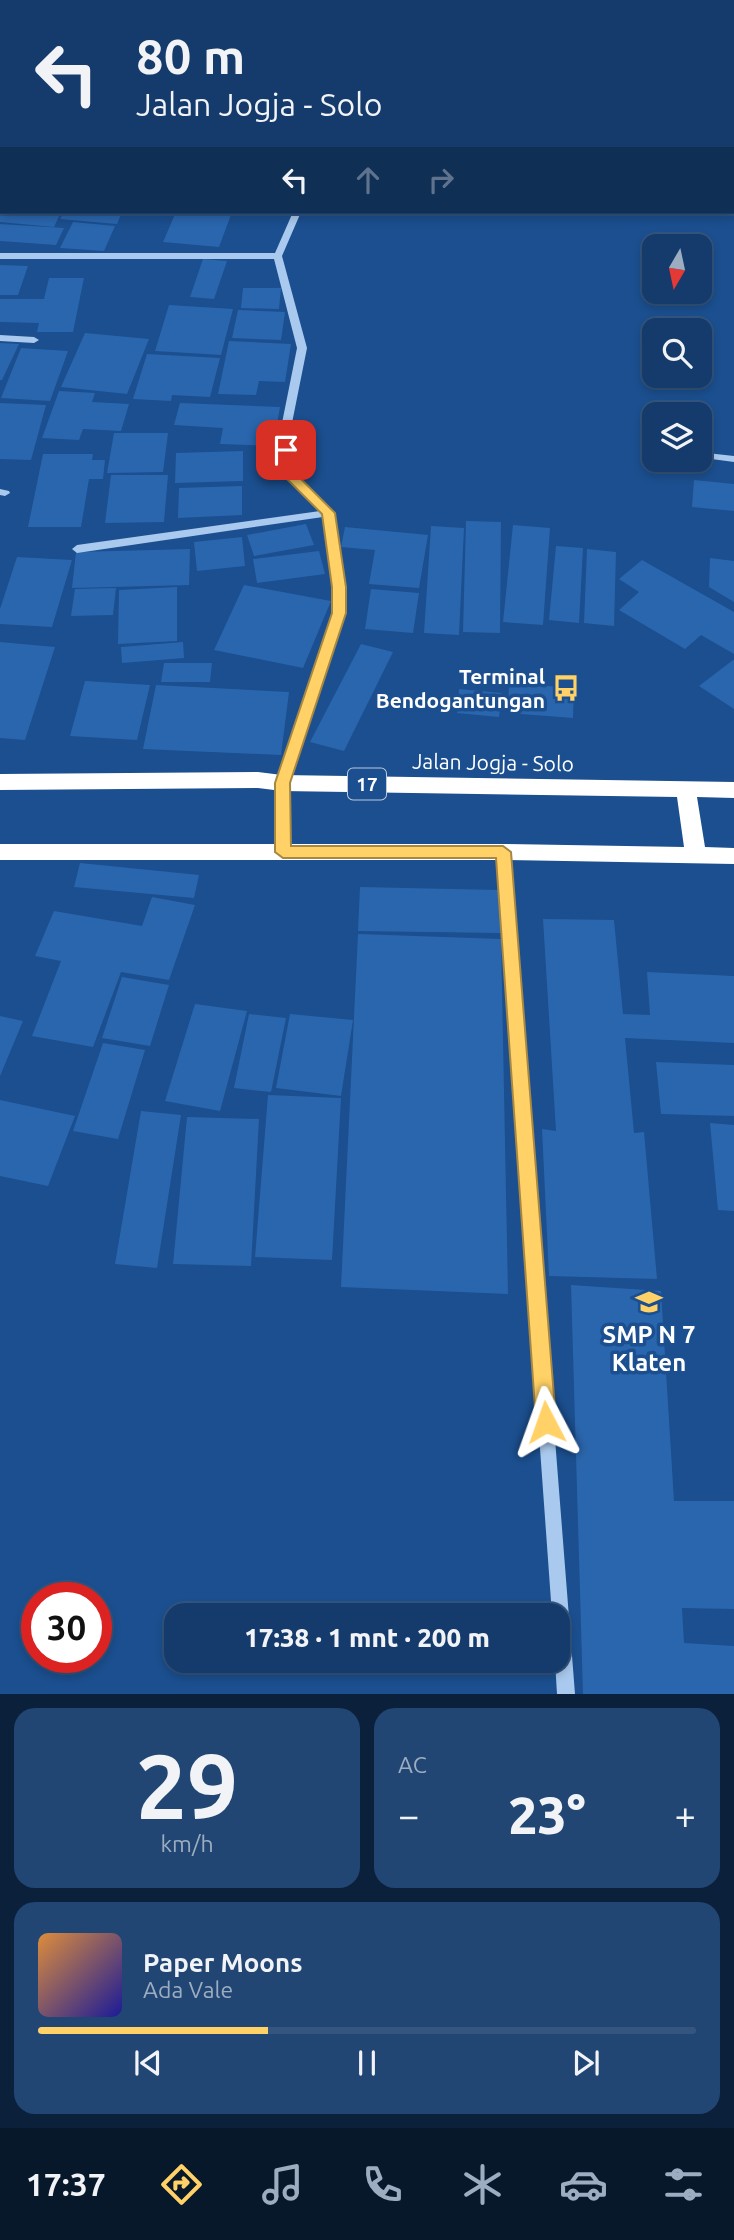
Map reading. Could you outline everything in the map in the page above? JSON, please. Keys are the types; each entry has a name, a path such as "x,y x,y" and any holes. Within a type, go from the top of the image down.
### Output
{"highway":[{"name":"Jalan Jogja - Solo","path":"0,782 258,780 282,783 734,790"},
{"path":"685,789 696,856"},
{"path":"0,852 503,852 734,856"}],"street":[{"path":"283,852 282,783 339,613 339,587 328,513 286,472 286,428 302,348 278,256 296,214"},
{"path":"0,256 278,256"},
{"path":"0,338 34,340"},
{"path":"712,456 734,458"},
{"path":"77,549 328,513"},
{"path":"503,852 566,1694"}],"building":[{"path":"0,214 60,214 54,227 0,222"},
{"path":"63,214 121,214 117,224 60,219"},
{"path":"175,214 231,214 219,247 163,242"},
{"path":"73,222 115,226 104,251 60,248"},
{"path":"0,224 64,228 56,245 0,241"},
{"path":"203,259 227,261 214,299 190,297"},
{"path":"0,265 28,266 18,295 0,295"},
{"path":"49,278 84,278 73,332 37,332 39,323 0,322 0,299 44,299"},
{"path":"243,288 281,288 279,309 241,308"},
{"path":"169,305 233,309 221,355 155,351"},
{"path":"238,310 285,312 281,340 232,338"},
{"path":"85,333 149,339 127,394 61,387"},
{"path":"229,341 291,344 285,382 259,381 256,395 218,394"},
{"path":"0,343 19,344 2,380 0,380"},
{"path":"21,348 68,351 50,401 1,398"},
{"path":"147,354 220,358 210,397 172,395 171,401 133,399"},
{"path":"59,391 95,393 92,402 129,404 121,431 83,429 79,440 42,438"},
{"path":"0,403 46,405 31,460 0,459"},
{"path":"180,403 280,407 273,446 220,444 223,428 174,425"},
{"path":"114,433 168,433 163,472 107,473"},
{"path":"243,451 243,481 175,483 176,453"},
{"path":"43,454 93,454 92,460 105,460 103,479 89,479 81,527 28,527"},
{"path":"111,475 168,475 164,522 105,523"},
{"path":"694,480 734,484 734,511 692,507"},
{"path":"242,486 242,515 178,518 179,488"},
{"path":"466,521 501,522 500,633 463,632"},
{"path":"306,524 314,545 254,556 247,535"},
{"path":"513,525 550,528 543,625 503,622"},
{"path":"431,526 464,528 459,635 424,633"},
{"path":"345,527 428,535 419,588 369,584 375,550 341,547"},
{"path":"242,537 245,566 197,571 194,542"},
{"path":"556,546 583,548 579,623 549,620"},
{"path":"190,549 189,585 72,588 76,552"},
{"path":"587,549 616,552 614,626 584,623"},
{"path":"319,551 325,574 257,583 253,559"},
{"path":"17,557 72,560 52,627 0,624 0,609"},
{"path":"710,558 734,561 734,602 709,587"},
{"path":"642,560 734,612 734,654 701,635 685,649 619,610 639,592 619,579"},
{"path":"244,585 331,601 303,668 214,650"},
{"path":"177,587 177,641 118,644 119,590"},
{"path":"116,588 113,615 71,616 75,589"},
{"path":"371,589 419,593 413,633 365,629"},
{"path":"0,642 55,647 25,740 0,738"},
{"path":"183,642 184,658 122,663 121,647"},
{"path":"361,644 393,652 344,751 310,742"},
{"path":"734,660 734,709 699,686"},
{"path":"164,663 212,663 210,682 161,682"},
{"path":"85,681 150,685 137,740 70,736"},
{"path":"509,683 574,688 573,718 508,713"},
{"path":"156,685 289,692 281,755 143,749"},
{"path":"459,689 502,693 499,717 457,713"},
{"path":"80,863 199,875 194,898 74,887"},
{"path":"360,887 499,890 501,933 358,931"},
{"path":"152,897 195,905 169,980 121,972 93,1047 32,1036 61,961 35,956 54,911 142,926"},
{"path":"543,919 614,920 623,1014 650,1015 647,972 734,976 734,1043 625,1038 634,1133 644,1132 657,1279 549,1276 542,1129 556,1131"},
{"path":"358,934 501,939 508,1294 341,1287"},
{"path":"122,977 169,985 150,1046 102,1038"},
{"path":"195,1004 247,1011 220,1111 165,1101"},
{"path":"249,1014 286,1018 271,1092 234,1088"},
{"path":"290,1014 353,1020 341,1096 276,1088"},
{"path":"0,1016 23,1021 0,1076"},
{"path":"103,1043 145,1050 118,1139 73,1131"},
{"path":"656,1062 734,1065 734,1116 661,1114"},
{"path":"268,1095 341,1098 332,1260 255,1257"},
{"path":"0,1100 75,1116 48,1186 0,1176"},
{"path":"141,1111 181,1115 157,1268 115,1264"},
{"path":"187,1117 259,1119 251,1266 173,1264"},
{"path":"710,1123 734,1125 734,1211 718,1210"},
{"path":"571,1285 661,1291 674,1501 734,1501 734,1609 682,1608 684,1643 734,1646 734,1694 583,1694"}],"place":[{"name":"Terminal Bendogantungan","path":"566,688"},
{"name":"SMP N 7 Klaten","path":"649,1302"}],"route":[{"path":"286,450 286,472 328,513 339,587 339,613 282,783 283,852 503,852 546,1422"}]}
